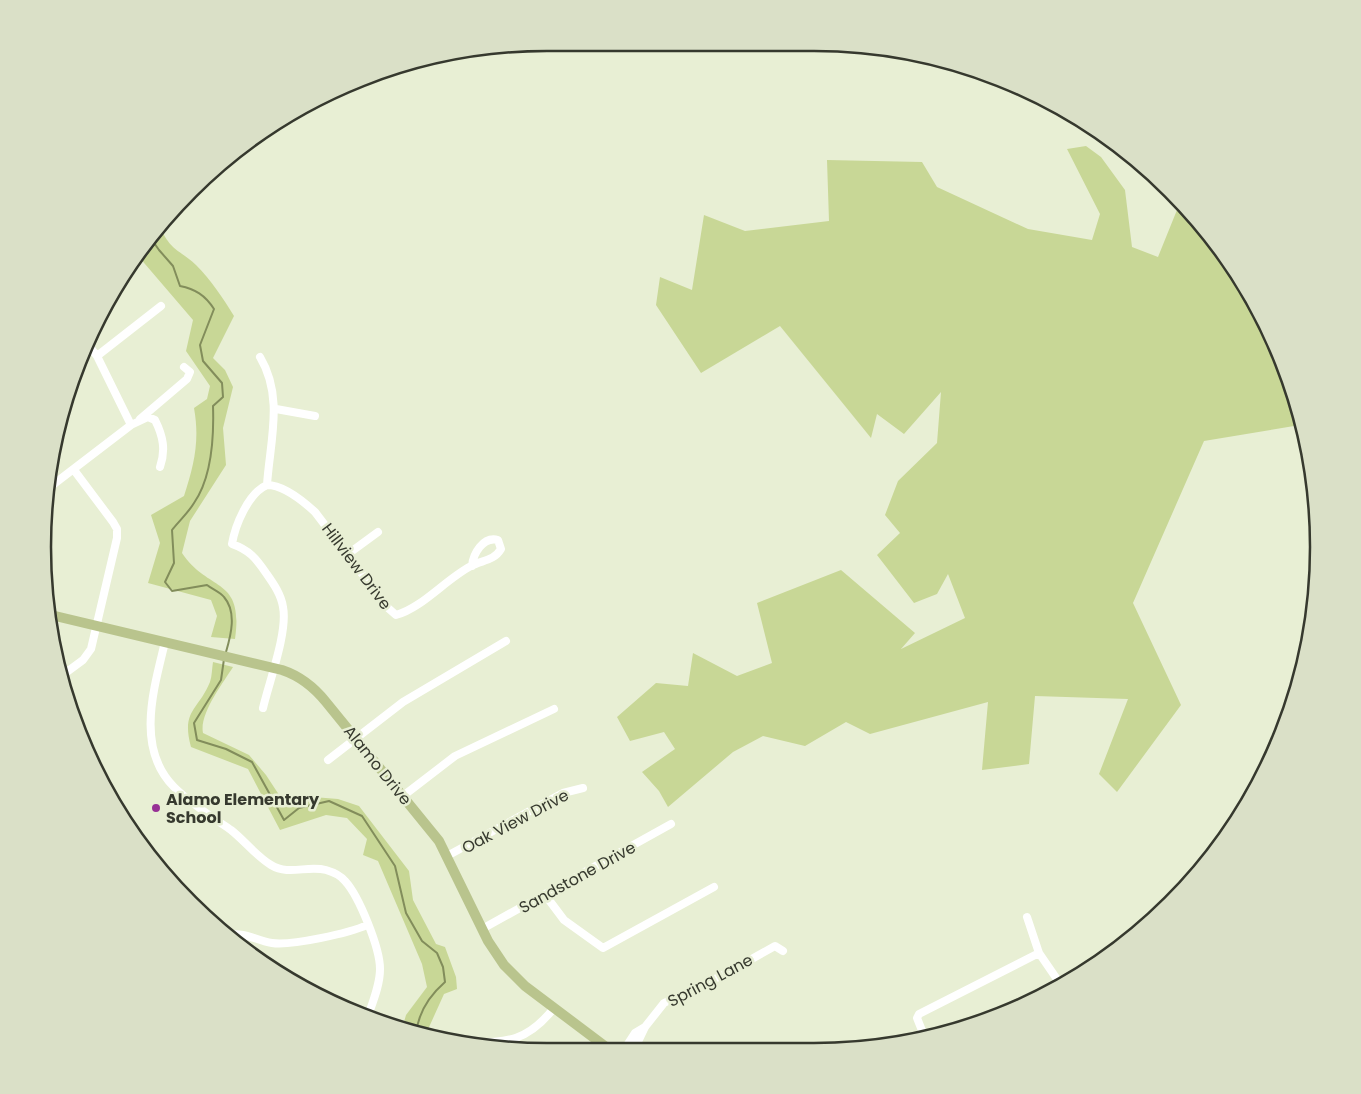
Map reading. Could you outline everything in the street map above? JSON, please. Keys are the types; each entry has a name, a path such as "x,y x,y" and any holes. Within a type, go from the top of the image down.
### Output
{"main road":[{"name":"Alamo Drive","path":"56,616 273,668 298,677 310,685 356,738 439,841 496,955 512,974 601,1043"}],"street":[{"path":"97,356 161,306"},
{"path":"92,350 97,356 131,425"},
{"path":"260,357 272,383 276,408 267,485 253,497 234,532 232,544 251,553 280,595 283,607 283,631 263,708"},
{"path":"55,484 139,420 187,379 190,372 184,367"},
{"path":"276,408 315,416"},
{"path":"139,420 148,417 155,420 164,445 160,467"},
{"path":"67,672 87,655 97,626 116,545 117,529 74,470"},
{"name":"Hillview Drive","path":"267,485 272,485 301,500 315,512 396,616 472,566"},
{"path":"348,554 378,532"},
{"path":"328,760 403,702 506,640"},
{"path":"165,642 150,712 154,748 164,774 174,787 246,841 270,865 282,870 324,870 345,880 355,896 377,948 380,968 378,984 370,1010"},
{"path":"403,796 455,756 554,709"},
{"name":"Oak View Drive","path":"447,856 563,793 583,788"},
{"name":"Sandstone Drive","path":"482,930 546,896 671,824"},
{"path":"546,896 564,920 603,948 714,887"},
{"path":"1027,916 1039,953 1057,979"},
{"path":"238,934 246,934 279,944 343,934 367,925"},
{"name":"Spring Lane","path":"638,1043 658,1010 671,998 725,974 775,946 783,951"},
{"path":"922,1031 917,1018 920,1014 1039,953"},
{"path":"498,1040 509,1040 536,1029 554,1008"},
{"name":"Spring Lane","path":"629,1043 635,1033 646,1027"}],"green space":[{"path":"1086,146 1101,157 1125,190 1132,247 1158,257 1177,209 1187,220 1226,272 1259,328 1272,357 1294,425 1204,441 1133,603 1181,705 1117,792 1099,774 1128,699 1035,696 1029,764 982,770 988,702 870,734 846,722 805,746 763,736 733,752 668,807 659,791 642,772 675,749 664,732 630,741 617,717 656,683 688,686 693,653 737,676 772,663 757,603 841,570 915,633 901,649 965,618 948,574 937,594 914,603 877,555 900,533 885,515 898,481 937,443 941,392 904,434 877,414 871,438 780,326 701,373 656,305 660,277 692,290 704,215 745,231 829,221 827,160 922,162 937,187 1028,229 1092,240 1100,214 1067,149"},
{"path":"163,233 168,242 196,265 207,277 234,316 213,358 225,370 233,387 223,428 226,465 190,521 182,553 192,566 222,587 229,595 234,605 236,619 235,639 211,637 217,616 211,600 148,583 160,543 151,515 184,496 195,453 196,420 194,408 207,399 210,386 186,351 193,320 143,261"},
{"path":"213,662 233,667 208,708 203,725 203,733 249,755 266,775 287,807 301,796 338,799 359,806 409,871 413,900 436,944 445,947 456,977 457,989 444,994 429,1028 404,1021 406,1015 427,987 422,964 378,861 363,855 367,839 347,818 326,815 280,830 248,769 191,747 188,735 189,718 205,692 212,675"}],"waterway":[{"path":"155,244 173,266 180,286 199,293 214,309 200,345 203,361 222,383 223,397 213,406 211,456 205,481 192,507 172,530 174,563 165,582 172,591 207,585 224,597 232,617 226,652"},
{"path":"224,659 221,680 194,723 197,740 226,749 252,762 284,820 299,808 329,801 362,816 395,866 406,913 422,941 437,953 443,967 445,982 425,1006 417,1025"}],"place":[{"name":"Alamo Elementary School","path":"156,808"}]}
